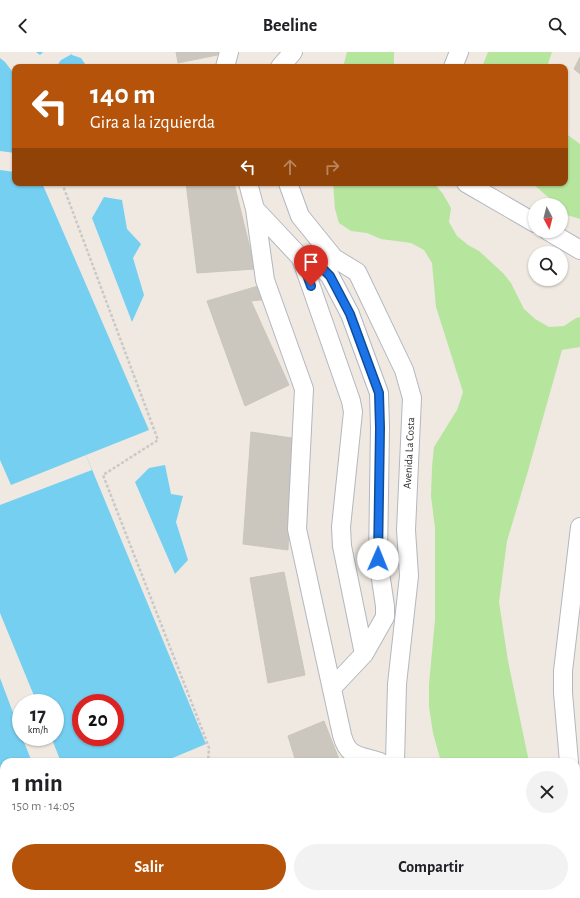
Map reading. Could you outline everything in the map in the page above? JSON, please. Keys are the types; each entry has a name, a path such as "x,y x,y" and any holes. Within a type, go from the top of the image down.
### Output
{"street":[{"path":"226,64 229,52"},
{"path":"282,64 292,52"},
{"path":"454,64 459,52"},
{"path":"249,186 255,209 265,280 304,389 297,529 344,745 350,752 368,758"},
{"name":"Avenida La Costa","path":"289,186 300,216 334,258 357,272 404,370 412,398 406,530 409,576 397,684 395,758"},
{"path":"471,186 528,220"},
{"path":"255,209 301,258 351,401 353,412 341,527 342,546 364,654"},
{"path":"560,238 580,250"},
{"path":"301,258 320,266 330,276 350,314 379,393 380,428 378,559 385,606 385,617 364,654 332,688"},
{"path":"569,758 563,693 563,672 580,527"}],"path":[{"path":"63,186 158,440 103,475 205,736 209,748 208,758"}],"green space":[{"path":"347,52 394,52 394,64 344,64"},
{"path":"488,52 552,52 548,64 483,64"},
{"path":"568,135 580,144 580,219 568,215 568,198 549,198 535,186 568,186"},
{"path":"333,186 436,186 451,208 449,222 457,236 468,245 479,251 503,273 511,283 524,309 535,319 549,327 564,326 580,317 580,347 562,350 507,541 499,602 508,661 528,758 440,758 433,733 429,707 429,684 435,620 435,528 431,496 432,467 434,447 457,410 463,392 436,307 432,263 424,250 411,243 381,239 367,233 351,231 339,223 335,209"}],"water":[{"path":"0,52 71,52 72,55 81,58 85,64 12,64 12,153 0,151"},
{"path":"0,170 12,172 12,186 43,186 149,430 86,455 206,744 173,758 0,758"},
{"path":"104,197 122,200 127,229 141,244 133,258 144,295 132,322 92,218"},
{"path":"165,465 171,494 183,496 176,522 188,560 175,574 135,482 149,468"}],"pier":[{"path":"0,52 36,52 40,55 43,52 71,52 72,54 61,60 58,64 12,64 12,71 0,58"},
{"path":"86,455 92,470 0,505 0,460 11,485"},
{"path":"0,613 33,694 12,694 12,710 0,678"},
{"path":"26,746 55,746 59,758 30,758"}],"building":[{"path":"176,52 227,52 227,53 178,63"},
{"path":"580,57 580,74 574,69"},
{"path":"186,186 235,186 255,269 197,273"},
{"path":"265,284 269,299 251,301 289,385 245,406 207,301"},
{"path":"251,432 292,438 288,550 243,544"},
{"path":"284,572 305,675 268,683 250,578"},
{"path":"324,721 338,758 295,758 288,736"}],"route":[{"path":"311,286 301,258 320,266 330,276 350,314 379,393 380,428 378,559"}]}
